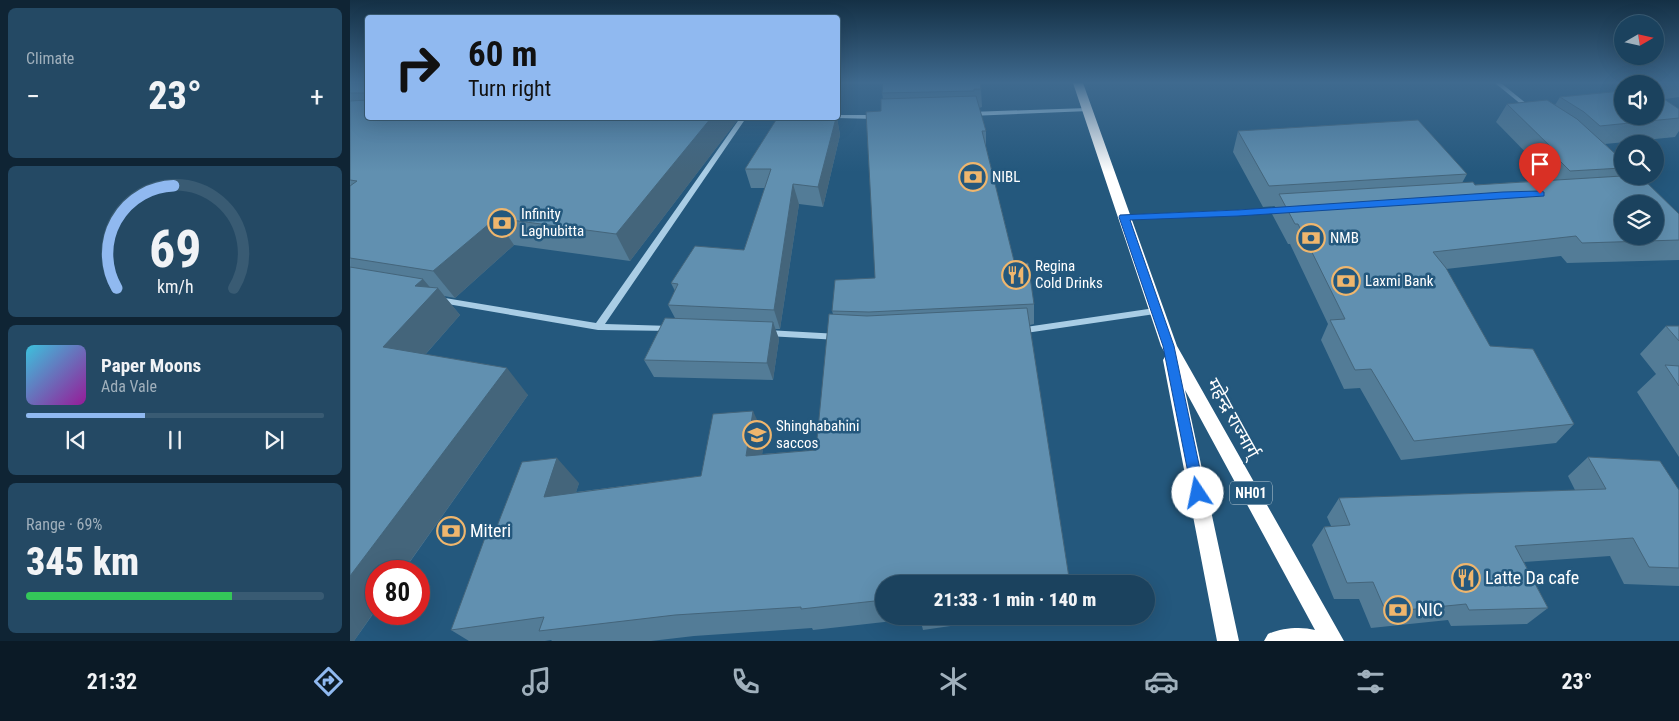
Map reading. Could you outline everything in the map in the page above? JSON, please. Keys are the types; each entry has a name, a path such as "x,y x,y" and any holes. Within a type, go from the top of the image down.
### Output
{"highway":[{"name":"महेन्द्र राज्मार्ग्","path":"1088,113 1168,346 1333,641"},
{"name":"महेन्द्र राज्मार्ग्","path":"1168,346 1228,641"},
{"path":"1275,641 1308,638 1318,641"}],"street":[{"path":"960,114 995,113"},
{"path":"1535,113 1540,117"},
{"path":"840,117 881,117"},
{"path":"598,327 742,120"},
{"path":"1124,217 1296,209"},
{"path":"426,298 598,327 676,330"},
{"path":"1013,331 1155,311"},
{"path":"755,332 853,338"}],"building":[{"path":"350,113 365,113 365,120 709,120 616,234 496,218 433,271 350,258 350,186 357,181 350,180"},
{"path":"866,113 981,113 986,131 982,131 1015,265 1028,263 1034,304 869,312 832,311 835,280 875,278"},
{"path":"1516,113 1567,113 1577,119 1614,153 1614,168 1570,171 1547,148 1552,148"},
{"path":"1585,113 1614,113 1614,125 1600,126"},
{"path":"1664,113 1679,113 1679,118 1664,120"},
{"path":"776,120 835,120 818,187 793,184 774,310 668,305 678,284 671,283 695,246 744,250 771,169 745,169"},
{"path":"1418,120 1467,174 1269,186 1238,131"},
{"path":"1614,176 1614,185 1649,185 1660,195 1614,195 1614,242 1582,243 1576,236 1433,252 1446,268 1490,346 1533,349 1574,424 1414,441 1371,369 1355,370 1330,320 1345,319 1298,224 1295,224 1279,194 1473,182 1475,185"},
{"path":"1664,199 1679,214 1679,240 1664,240"},
{"path":"350,267 423,279 415,286 438,288 383,347 507,368 350,576"},
{"path":"1027,308 1069,575 875,575 875,601 801,609 801,607 675,615 539,631 544,617 451,630 486,535 494,534 522,462 557,458 544,497 701,476 713,414 753,411 746,456 816,450 829,314 867,316"},
{"path":"665,318 773,322 767,363 644,360"},
{"path":"1666,326 1679,326 1679,341"},
{"path":"1665,365 1679,366 1679,386"},
{"path":"1588,457 1660,461 1679,490 1679,568 1649,567 1633,538 1515,546 1548,608 1469,610 1466,604 1386,612 1373,582 1347,583 1324,527 1350,525 1339,498 1606,489"}],"place":[{"name":"NIBL","path":"973,177"},
{"name":"Infinity Laghubitta","path":"502,223"},
{"name":"NMB","path":"1311,238"},
{"name":"Regina Cold Drinks","path":"1016,275"},
{"name":"Laxmi Bank","path":"1346,281"},
{"name":"Shinghabahini saccos","path":"757,435"},
{"name":"Miteri","path":"451,531"},
{"name":"Latte Da cafe","path":"1466,578"},
{"name":"NIC","path":"1398,610"}],"route":[{"path":"1198,493 1168,346 1124,217 1238,213 1540,194"}]}
